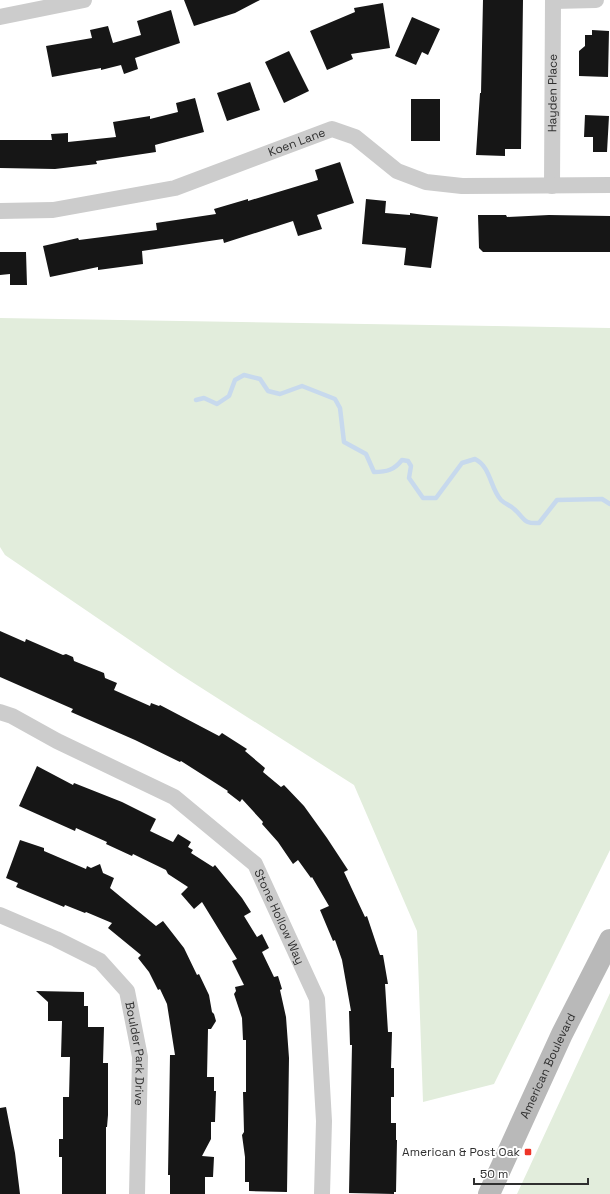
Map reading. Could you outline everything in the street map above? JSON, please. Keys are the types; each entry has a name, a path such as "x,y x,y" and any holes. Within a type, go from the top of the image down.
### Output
{"street":[{"path":"0,17 84,0"},
{"path":"553,1 596,0"},
{"name":"Hayden Place","path":"552,186 553,1"},
{"name":"Koen Lane","path":"0,212 53,210 175,188 332,129 356,137 397,171 426,182 462,186 610,186"},
{"name":"Stone Hollow Way","path":"0,712 12,716 57,741 174,797 255,864 317,999 324,1121 322,1194"},
{"name":"Boulder Park Drive","path":"0,915 56,939 100,961 127,991 140,1056 137,1194"},
{"name":"American Boulevard","path":"489,1194 562,1034 610,940"}],"green space":[{"path":"0,318 610,328 610,850 494,1084 423,1102 417,931 354,785 178,673 5,555 0,547"},
{"path":"610,993 610,1194 517,1194"}],"building":[{"path":"184,0 260,0 235,13 194,26"},
{"path":"483,0 523,0 521,149 505,149 505,156 476,155 481,93"},
{"path":"383,3 390,48 351,54 353,59 327,70 310,31 355,12 354,8"},
{"path":"171,10 180,43 135,58 138,69 124,74 121,65 101,70 101,68 52,77 46,46 92,38 90,30 108,26 113,43 141,35 137,21"},
{"path":"412,17 440,29 428,55 422,52 416,65 395,56"},
{"path":"592,30 609,31 608,77 579,76 579,51 585,46 585,35 592,35"},
{"path":"289,51 309,91 284,103 265,62"},
{"path":"250,82 260,110 227,121 217,93"},
{"path":"195,98 204,132 155,145 156,152 96,161 97,164 55,169 0,168 0,140 52,140 51,134 68,133 68,142 116,137 113,122 150,116 150,119 178,112 176,103"},
{"path":"411,99 440,99 440,141 411,141"},
{"path":"585,115 609,116 607,152 593,152 593,137 584,137"},
{"path":"340,162 354,203 317,215 322,229 298,236 293,221 224,243 223,239 142,251 143,264 98,270 98,267 50,277 43,246 78,238 79,240 157,230 156,223 216,214 214,209 248,199 248,201 318,180 315,170"},
{"path":"366,199 386,201 385,213 410,215 410,213 438,217 431,268 404,265 406,248 362,244"},
{"path":"478,215 506,215 507,217 549,215 610,216 610,252 483,252 479,248"},
{"path":"0,252 26,252 27,285 10,285 10,274 0,275"},
{"path":"0,631 25,642 26,639 63,655 66,654 73,657 74,661 104,673 105,678 117,683 114,690 150,706 151,703 160,705 219,736 222,733 247,749 245,751 265,768 263,772 281,787 284,785 304,806 327,838 348,870 344,872 365,917 367,916 380,955 383,955 388,984 385,984 388,1032 392,1032 391,1068 394,1068 394,1097 391,1097 391,1123 396,1123 397,1140 396,1192 394,1192 394,1194 349,1193 352,1045 350,1045 349,1011 351,1011 342,960 335,940 333,941 320,910 329,906 312,877 311,878 298,860 293,864 278,842 262,824 263,822 242,799 240,802 227,792 228,791 181,761 180,762 135,740 71,712 73,709 0,677"},
{"path":"37,766 73,785 74,783 122,802 156,819 150,831 173,842 178,834 191,842 188,847 193,850 191,853 213,867 215,865 242,898 251,912 244,916 257,937 262,934 269,948 262,952 274,977 278,976 282,989 280,990 286,1017 289,1058 287,1192 249,1191 249,1182 245,1182 245,1157 242,1135 244,1132 243,1092 246,1092 246,1040 243,1040 242,1018 234,994 236,991 235,987 244,985 232,961 237,959 202,902 194,909 181,894 188,887 168,874 166,870 133,854 132,856 106,844 107,842 76,828 75,831 19,806"},
{"path":"20,840 44,848 44,851 86,869 87,866 91,868 100,864 103,873 114,878 110,888 156,926 163,921 184,948 197,975 199,974 209,995 212,1012 216,1021 211,1029 208,1029 207,1077 214,1077 214,1091 216,1091 215,1122 211,1122 211,1139 202,1156 214,1157 213,1177 205,1177 205,1194 170,1194 170,1175 168,1175 170,1055 175,1055 167,1004 160,989 158,990 149,972 138,958 141,955 108,928 112,923 65,905 64,907 16,887 18,883 6,878"},
{"path":"36,991 84,992 84,1006 88,1006 88,1027 104,1027 103,1063 108,1063 106,1194 62,1194 62,1157 59,1157 59,1139 63,1139 63,1097 69,1097 70,1057 61,1057 62,1021 48,1021 48,1002"},
{"path":"6,1107 15,1153 20,1194 0,1194 0,1108"}],"waterway":[{"path":"196,400 204,398 217,404 229,396 235,380 244,375 260,379 268,391 280,394 302,386 335,399 340,408 344,442 366,454 374,472 390,470 402,460 408,461 411,466 409,478 423,498 436,498 462,463 475,459 484,467 497,495 501,500 518,512 524,520 529,522 539,523 557,500 602,499 610,504"}],"place":[{"name":"American & Post Oak","path":"528,1152"}]}
